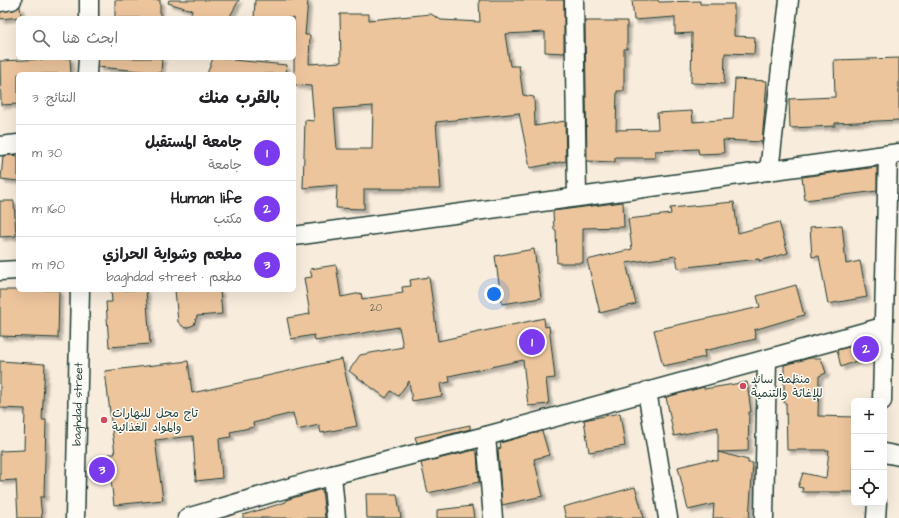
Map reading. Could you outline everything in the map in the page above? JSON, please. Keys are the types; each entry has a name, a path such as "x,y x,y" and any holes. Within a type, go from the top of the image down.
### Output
{"street":[{"path":"0,2 12,0"},
{"path":"89,0 89,16"},
{"path":"574,0 577,196"},
{"path":"769,170 789,0"},
{"path":"87,72 88,60"},
{"path":"0,146 16,144"},
{"path":"296,236 577,196 894,154 883,327 882,398"},
{"path":"0,271 16,270"},
{"name":"baghdad street","path":"75,518 80,292"},
{"path":"187,518 332,475 486,436 883,327"},
{"path":"764,518 767,359"},
{"path":"648,391 668,518"},
{"path":"486,436 493,518"},
{"path":"887,454 899,456"},
{"path":"332,475 336,518"},
{"path":"876,518 877,506"}],"building":[{"path":"115,0 160,0 160,16 115,16"},
{"path":"169,0 239,0 230,16 190,16 192,10 168,3"},
{"path":"255,0 308,0 305,35 310,35 309,64 341,62 340,14 369,14 369,20 431,14 441,20 480,22 479,0 564,0 564,53 545,52 545,32 505,34 510,66 519,66 523,95 534,97 535,126 565,121 566,161 530,168 519,113 436,122 441,189 364,189 364,209 336,208 337,185 303,188 305,120 314,121 311,86 296,85 296,72 294,72 294,60 296,60 296,16 254,16","holes":["373,106 372,149 337,149 334,109"]},
{"path":"632,0 658,0 659,2 700,1 700,4 734,4 734,36 755,37 754,54 725,53 724,84 691,83 692,33 675,34 675,17 634,20"},
{"path":"20,6 21,16 0,19 0,12 14,10"},
{"path":"585,21 627,21 627,49 624,49 624,91 617,91 616,130 658,129 657,113 692,111 693,122 733,119 735,79 767,81 762,142 723,140 724,153 699,154 698,149 655,151 655,158 615,158 615,162 587,161"},
{"path":"899,58 899,120 835,123 835,126 790,128 789,99 835,97 834,60"},
{"path":"70,60 71,72 16,72 16,104 1,105 0,61"},
{"path":"99,60 162,60 161,72 98,67"},
{"path":"212,60 233,60 287,65 286,72 208,72"},
{"path":"3,156 16,156 16,181 1,179"},
{"path":"877,167 877,191 805,200 802,177"},
{"path":"0,201 14,201 16,236 0,237"},
{"path":"623,202 624,227 583,228 583,263 557,263 556,230 554,230 553,211"},
{"path":"734,202 738,233 779,222 788,253 759,261 759,259 678,268 676,256 626,263 636,304 600,313 587,260 632,249 628,219 671,214 670,208"},
{"path":"842,225 846,264 860,261 867,297 828,304 819,256 812,257 810,227"},
{"path":"534,249 541,298 502,304 495,256"},
{"path":"336,265 341,297 361,293 362,299 403,293 402,287 411,286 410,280 429,277 438,341 544,318 545,327 549,326 555,378 546,379 549,404 528,406 523,360 449,376 450,382 440,384 442,396 412,401 409,381 398,396 391,391 386,398 349,371 360,355 403,347 399,327 315,341 314,335 291,339 287,318 310,314 304,278 312,277 310,269"},
{"path":"796,285 804,315 754,330 756,339 704,351 705,357 663,366 654,330 760,307 757,296"},
{"path":"0,290 16,290 16,292 59,292 58,338 0,336"},
{"path":"111,292 146,292 150,344 109,347 106,302 112,302"},
{"path":"175,292 220,292 222,314 197,316 194,325 185,328 178,322"},
{"path":"873,341 873,354 841,367 837,350"},
{"path":"810,358 821,358 826,373 819,376 818,416 851,417 851,492 802,492 803,488 798,487 803,473 826,478 829,450 787,450 786,403 784,403 784,365"},
{"path":"342,359 357,426 321,433 319,425 297,430 293,413 253,423 254,427 230,432 231,437 219,439 222,478 196,481 193,436 155,440 163,500 114,505 108,454 115,454 105,371 188,361 192,393"},
{"path":"0,361 45,364 42,420 46,420 44,497 40,497 42,518 18,518 16,480 0,481 0,451 24,450 25,409 0,408"},
{"path":"747,382 751,412 749,412 748,451 718,452 718,427 674,436 666,397 704,387 704,389"},
{"path":"620,413 625,446 589,452 584,420"},
{"path":"470,425 470,429 417,443 415,437"},
{"path":"542,431 549,455 534,459 543,496 502,505 498,449 501,448 500,443"},
{"path":"475,450 477,454 479,482 428,493 421,463"},
{"path":"718,452 748,460 748,463 753,463 749,518 713,518 714,504 688,510 678,467 707,460 718,461"},
{"path":"635,487 644,518 566,518 563,507"},
{"path":"322,489 325,518 243,518 243,515"},
{"path":"366,494 397,494 401,518 367,518"},
{"path":"472,506 474,518 437,518 437,510"}],"place":[{"name":"جامعة المستقبل","path":"532,342"},
{"name":"Human life","path":"866,349"},
{"name":"منظمة ساند للإغاثة والتنمية","path":"743,386"},
{"name":"تاج محل للبهارات والمواد الغذائية","path":"104,420"},
{"name":"مطعم وشواية الحرازي","path":"102,470"}]}
